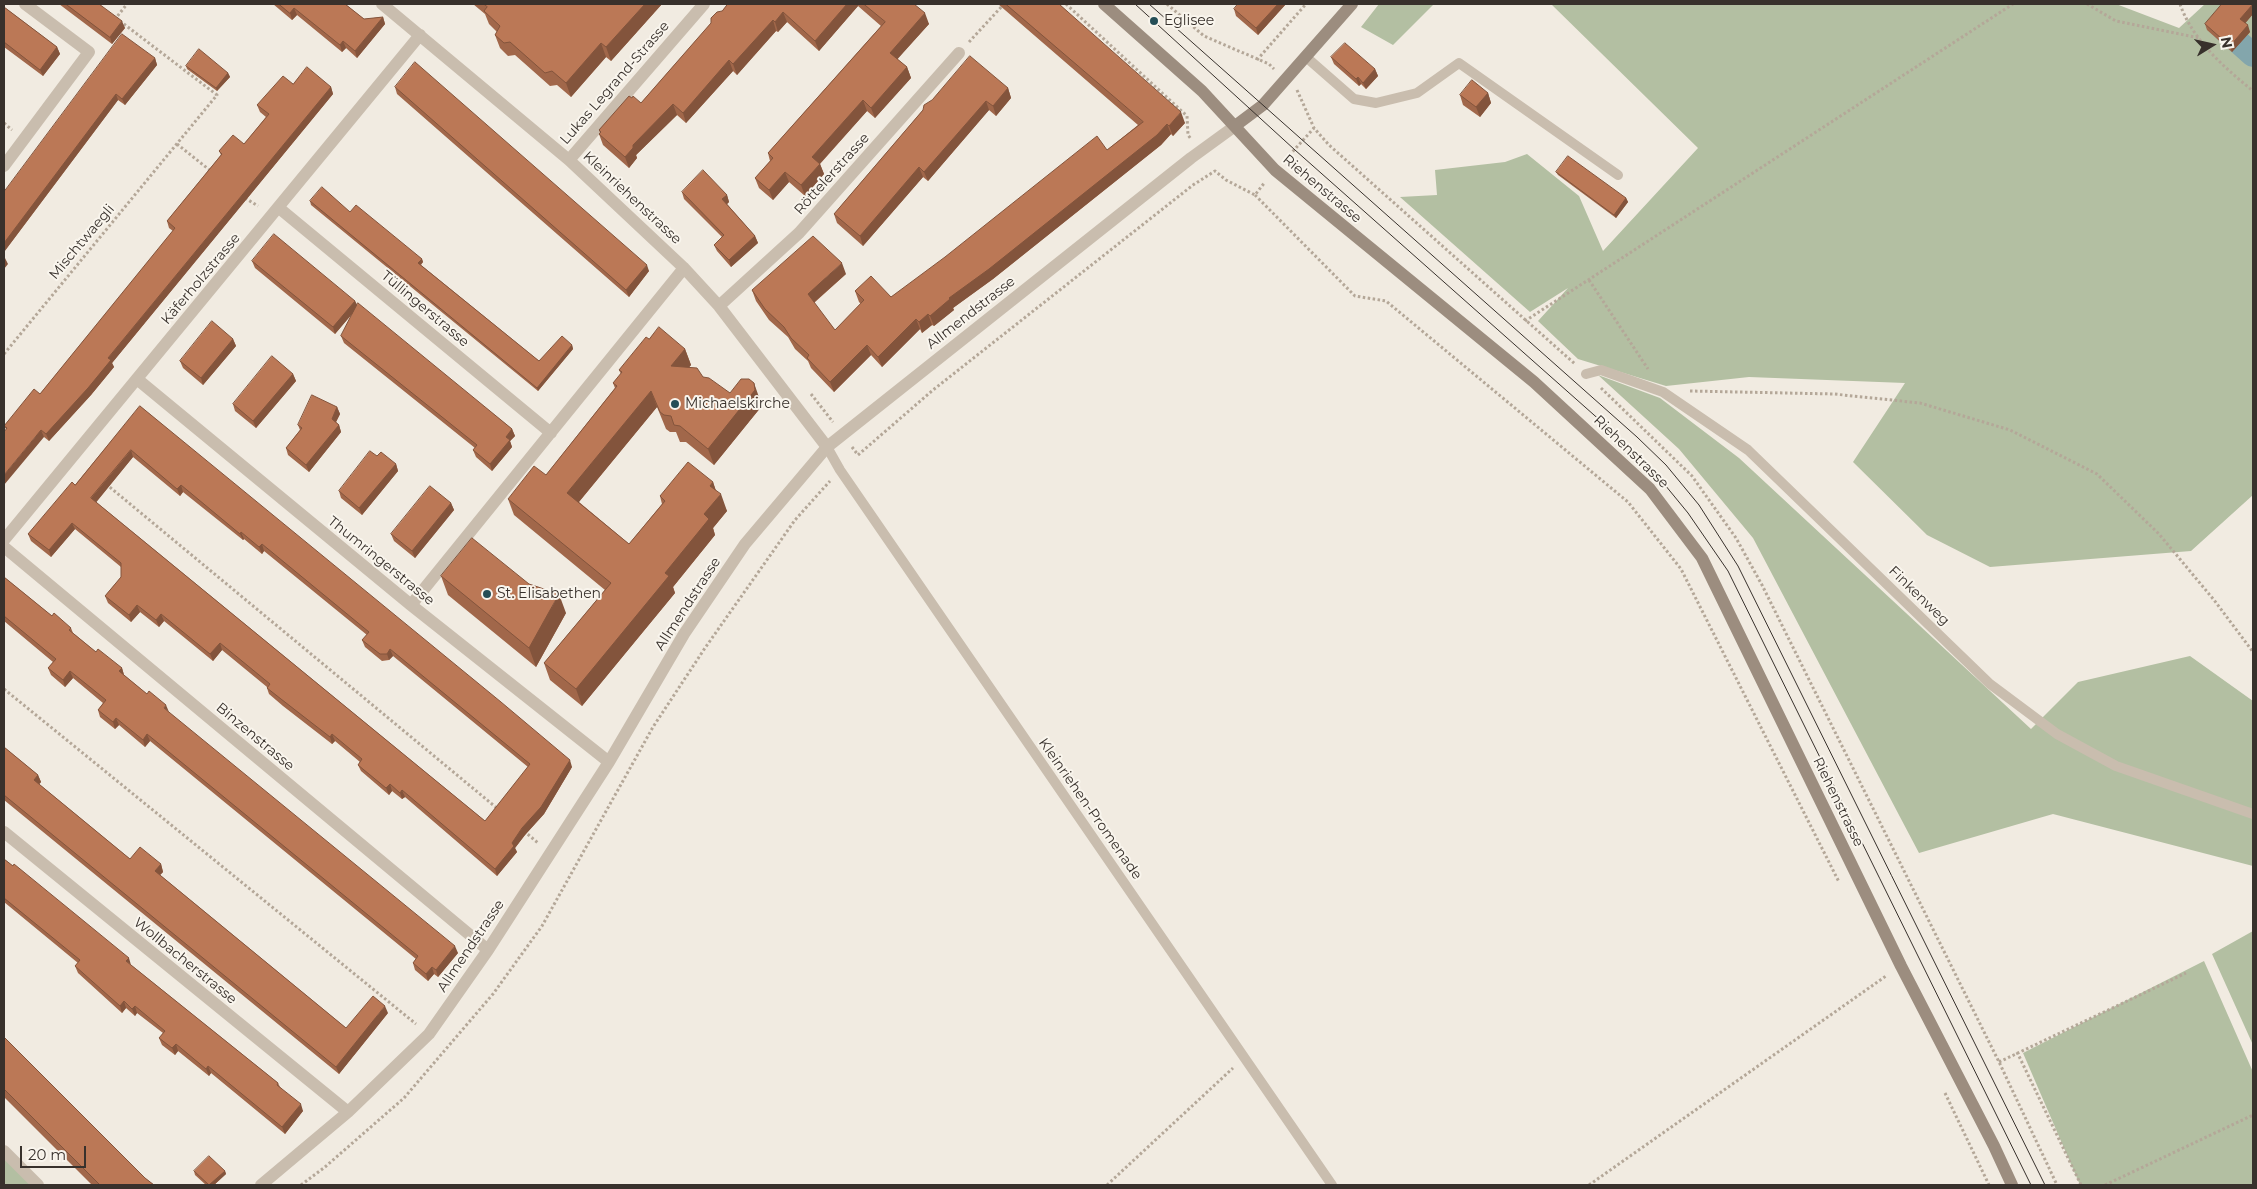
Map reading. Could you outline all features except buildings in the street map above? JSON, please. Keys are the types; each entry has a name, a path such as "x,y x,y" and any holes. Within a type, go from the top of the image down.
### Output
{"main road":[{"name":"Riehenstrasse","path":"1104,4 1202,91 1275,170 1534,382 1650,488 1702,558 1901,966 1994,1146 2012,1185"},
{"path":"1234,126 1262,105 1352,4"}],"street":[{"path":"4,166 89,52 25,4"},
{"name":"Kleinriehenstrasse","path":"382,4 569,160 684,268 719,306 827,448"},
{"name":"Lukas Legrand-Strasse","path":"569,160 704,4"},
{"name":"Käferholzstrasse","path":"4,540 420,35"},
{"name":"Röttelerstrasse","path":"719,306 800,233 958,53"},
{"name":"Allmendstrasse","path":"261,1185 348,1112 429,1034 488,950 609,762 684,634 745,544 827,448 1234,126"},
{"name":"Tüllingerstrasse","path":"279,208 551,433"},
{"path":"411,605 684,268"},
{"name":"Thumringerstrasse","path":"137,379 411,605 609,762"},
{"name":"Binzenstrasse","path":"4,547 488,950"},
{"name":"Wollbacherstrasse","path":"4,832 348,1112"},
{"path":"4,1151 38,1185"}],"lane":[{"path":"1306,57 1354,99 1376,103 1417,93 1460,63 1618,175"},
{"name":"Finkenweg","path":"1586,374 1601,370 1664,392 1748,450 1990,684 2057,734 2116,766 2253,814"},
{"name":"Kleinriehen-Promenade","path":"827,448 851,486 1332,1185"}],"path":[{"name":"Mischtwaegli","path":"4,354 217,95 116,18 127,4"},
{"path":"958,53 1004,4"},
{"path":"1066,4 1187,116 1188,134 1200,151"},
{"path":"1167,4 1204,36 1257,60 1306,4"},
{"path":"1525,321 2013,4"},
{"path":"2087,4 2116,21 2200,38"},
{"path":"2180,4 2212,55 2253,91"},
{"path":"1297,88 1314,128 1368,182 1586,374 1692,476 1736,538 1762,585 1999,1062 2057,1185"},
{"path":"1255,195 1275,170 1314,128"},
{"path":"177,144 213,172"},
{"path":"806,388 844,434 858,455 941,383 1193,185 1215,171 1226,180 1255,195 1355,296 1386,301 1628,502 1681,569 1841,888"},
{"path":"241,195 256,206 279,208"},
{"path":"1589,280 1664,392 1739,391 1834,394 1920,403 2010,430 2097,474 2159,534 2214,600 2253,652"},
{"path":"103,482 505,815"},
{"path":"4,689 429,1034"},
{"path":"520,828 550,853"},
{"path":"1881,967 1890,985"},
{"path":"1999,1062 2186,973"},
{"path":"1589,1185 1886,976"},
{"path":"2017,1052 2081,1185"},
{"path":"1106,1185 1245,1058"},
{"path":"1943,1090 1989,1185"},
{"path":"2105,1185 2253,1115"}],"green space":[{"path":"1379,4 1434,4 1393,45 1361,27"},
{"path":"1551,4 2116,4 2179,28 2205,4 2253,4 2253,495 2191,551 1990,567 1927,535 1853,462 1905,383 1749,377 1666,386 1578,359 1538,321 1568,288 1530,312 1400,197 1437,195 1435,170 1505,162 1527,154 1579,196 1603,251 1698,148"},
{"path":"1598,375 1660,398 1739,458 2031,729 2078,682 2190,656 2253,701 2253,866 2053,814 1919,853 1753,538 1679,449"},
{"path":"2253,931 2253,1045 2212,954"},
{"path":"2204,961 2253,1072 2253,1185 2080,1185 2023,1053"},
{"path":"4,1151 38,1185 4,1185"}],"waterway":[{"path":"2225,30 2253,55"}],"tram line":[{"path":"1135,4 1295,150 1629,446 1656,474 1688,513 1728,571 2031,1185"},
{"path":"1149,4 1637,437 1666,465 1699,505 1738,566 2045,1185"}],"place":[{"name":"Eglisee","path":"1154,21"},
{"name":"Michaelskirche","path":"675,404"},
{"name":"St. Elisabethen","path":"487,594"}]}
